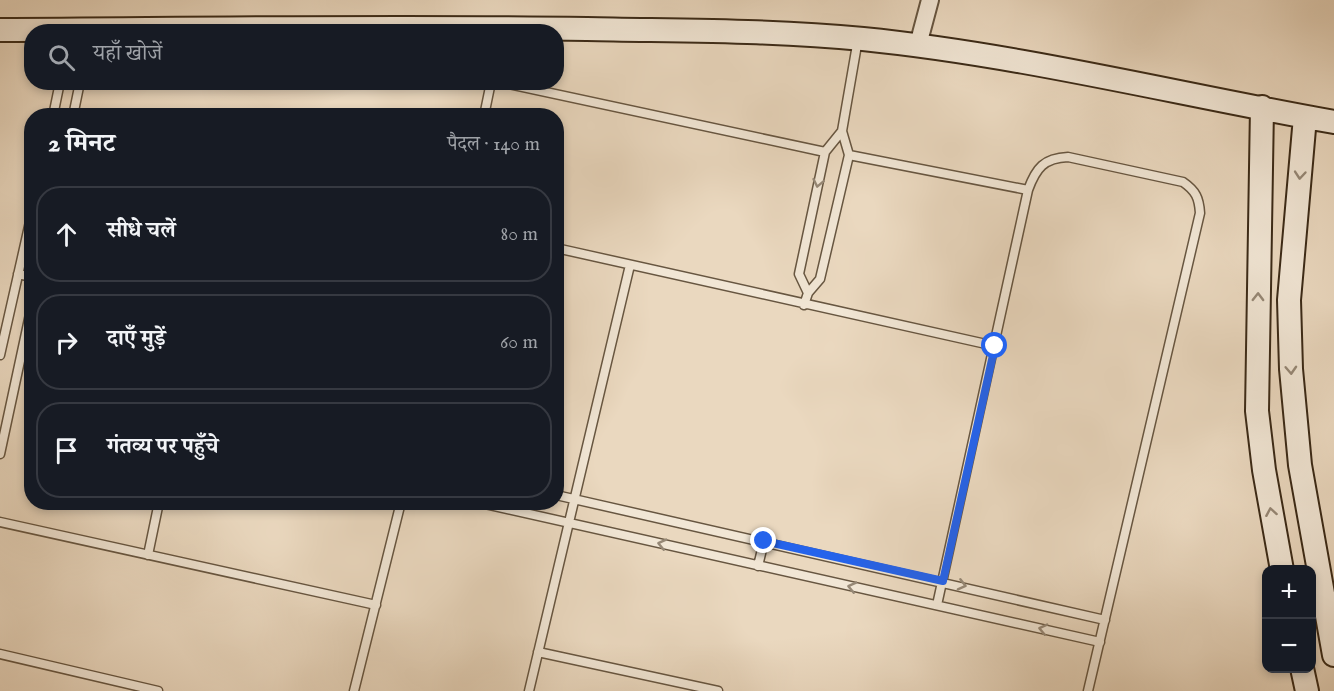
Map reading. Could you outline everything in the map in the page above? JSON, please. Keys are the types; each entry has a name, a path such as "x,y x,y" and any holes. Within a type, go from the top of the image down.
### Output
{"main road":[{"path":"564,30 759,32 918,45 1334,122"},
{"path":"0,31 24,31"},
{"path":"1262,107 1257,411 1264,470 1281,565"},
{"path":"1305,117 1289,300 1291,369 1300,465 1334,657 1316,661"},
{"path":"1303,673 1307,691"}],"street":[{"path":"918,45 930,0"}],"lane":[{"path":"804,305 808,292 820,279 849,155 842,130 858,39"},
{"path":"55,108 58,90"},
{"path":"75,108 78,90"},
{"path":"486,108 489,90"},
{"path":"536,90 825,152"},
{"path":"808,292 799,274 825,152 842,130"},
{"path":"849,155 1028,190"},
{"path":"937,605 1028,190 1034,172 1043,163 1055,158 1068,157 1183,182 1199,198 1200,213 1088,691"},
{"path":"0,355 24,248"},
{"path":"564,250 995,346"},
{"path":"529,691 630,265"},
{"path":"18,274 24,275"},
{"path":"0,454 24,342"},
{"path":"564,496 943,581 1105,620"},
{"path":"148,555 157,510"},
{"path":"354,691 399,510"},
{"path":"511,510 1100,642"},
{"path":"0,522 376,606"},
{"path":"758,566 764,541"},
{"path":"538,652 718,691"},
{"path":"0,654 158,691"}],"route":[{"path":"764,541 943,581 995,346"}]}
